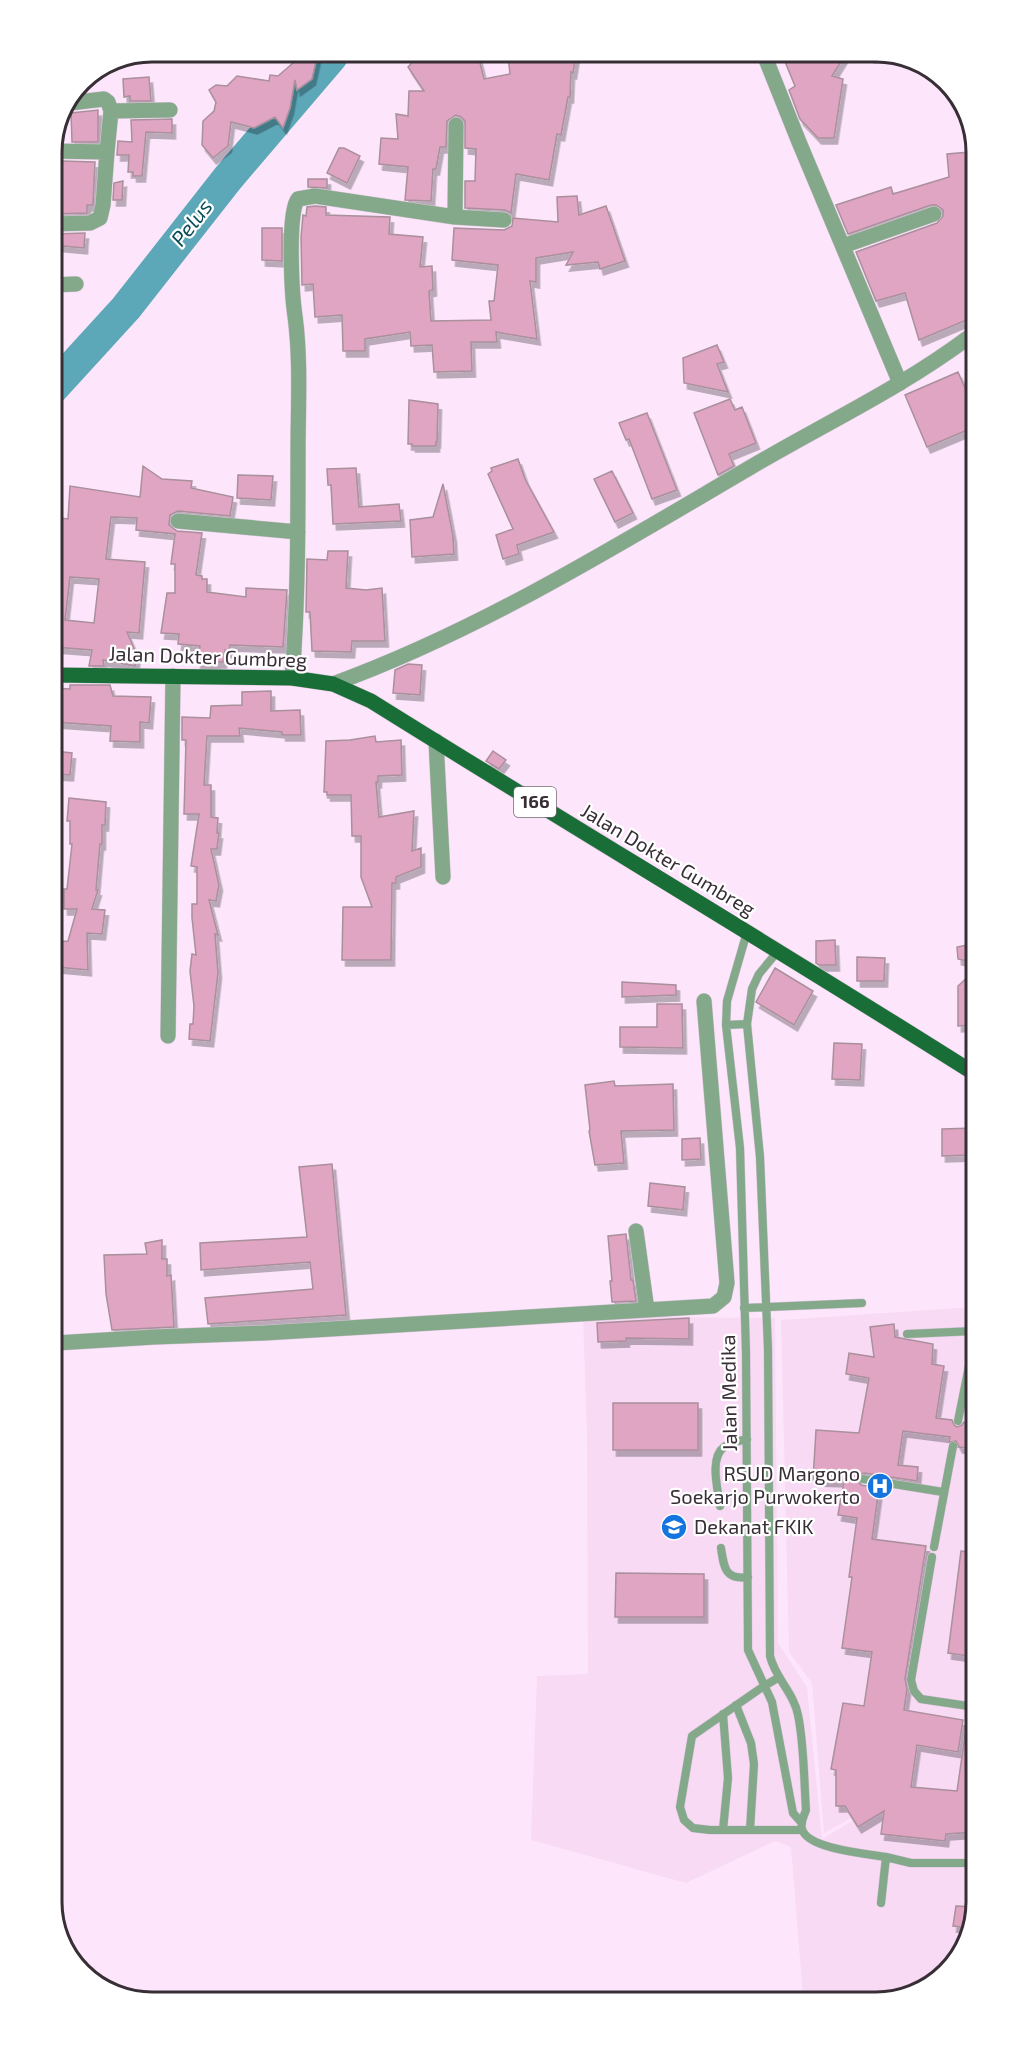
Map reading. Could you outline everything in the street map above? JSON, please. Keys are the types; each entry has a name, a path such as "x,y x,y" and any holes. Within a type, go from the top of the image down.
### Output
{"main road":[{"name":"Jalan Dokter Gumbreg","path":"62,675 292,678 333,684 372,700 966,1068"}],"street":[{"path":"767,62 900,383"},
{"path":"62,224 90,223 100,218 103,205 111,111 108,102 104,99 76,103"},
{"path":"111,111 170,110"},
{"path":"455,217 456,125"},
{"path":"62,151 108,152"},
{"path":"292,678 297,616 298,532 298,342 293,304 292,223 295,203 298,199 315,196 455,217 504,220"},
{"path":"843,246 934,214"},
{"path":"62,285 76,284"},
{"path":"333,684 434,642 566,576 900,383 966,339"},
{"path":"178,521 298,532"},
{"path":"168,1036 173,676"},
{"path":"436,741 443,877"},
{"path":"61,1343 713,1306 726,1292 728,1283 704,1001"},
{"path":"636,1231 647,1310"}],"lane":[{"name":"Jalan Medika","path":"747,932 727,1001 726,1025 740,1148 747,1439 748,1650 772,1702 793,1813 802,1826"},
{"name":"Jalan Medika","path":"778,951 759,974 752,988 747,1024 760,1157 768,1349 769,1644 772,1667 792,1699 798,1714 806,1810 802,1826"},
{"path":"726,1025 747,1024"},
{"path":"744,1308 862,1303"},
{"path":"907,1334 966,1331"},
{"path":"958,1421 966,1381"},
{"path":"720,1506 716,1465 719,1453 731,1443 747,1439"},
{"path":"934,1547 953,1446"},
{"path":"863,1479 943,1492"},
{"path":"721,1548 729,1575 734,1578 748,1577"},
{"path":"932,1557 911,1680 914,1691 921,1699 966,1706"},
{"path":"778,1678 692,1736 680,1807 684,1820 693,1828 723,1830 802,1826 808,1838 819,1845 911,1863 966,1863"},
{"path":"736,1705 751,1743 754,1764 750,1830"},
{"path":"723,1714 728,1778 723,1830"},
{"path":"881,1903 886,1857"}],"shaded area":[{"path":"966,1307 966,1902 961,1931 943,1962 930,1974 910,1986 893,1991 803,1992 791,1847 775,1841 686,1883 531,1840 537,1676 588,1674 587,1438 583,1316 775,1318 778,1643 807,1687 822,1839 903,1790 824,1833 812,1683 789,1652 781,1320"}],"building":[{"path":"294,62 316,62 312,79 297,90 295,80 290,108 283,128 275,117 254,128 231,122 228,146 213,158 202,145 203,121 214,111 216,102 209,90 216,85 227,86 237,76 269,81 270,75 278,76"},
{"path":"413,62 480,62 484,79 510,74 509,62 575,62 573,73 571,72 570,97 568,97 561,135 557,134 549,180 516,174 511,213 505,210 465,208 465,181 475,181 476,149 465,148 465,121 456,115 447,121 446,147 440,147 436,169 433,169 431,201 405,200 408,167 379,164 381,138 398,139 396,114 408,116 409,91 424,91 408,67"},
{"path":"785,62 841,62 832,76 843,79 834,138 818,138 800,119 789,90 795,86"},
{"path":"149,77 151,101 130,101 130,96 124,97 123,79"},
{"path":"98,110 98,142 72,142 71,113"},
{"path":"172,119 172,133 146,132 142,176 133,176 133,172 128,172 129,155 117,155 118,141 132,142 131,120"},
{"path":"339,148 360,156 347,183 327,173"},
{"path":"966,152 966,320 919,340 905,293 876,301 856,252 937,223 943,216 943,210 936,205 931,205 848,234 836,205 891,187 893,194 949,177 947,154"},
{"path":"62,161 95,162 93,205 87,205 87,213 62,214"},
{"path":"308,179 327,179 327,188 308,187"},
{"path":"123,181 122,200 113,200 114,183"},
{"path":"577,196 579,215 606,206 625,261 600,269 598,262 566,265 573,252 536,258 536,282 530,281 537,339 496,332 497,342 471,342 472,371 434,372 432,345 411,346 410,332 365,339 365,351 343,351 342,315 315,317 313,284 302,285 301,237 303,215 306,216 307,207 326,207 326,215 390,217 389,234 423,237 420,267 432,266 433,290 429,291 431,321 491,320 489,301 494,301 498,265 452,260 454,228 504,230 512,226 513,218 558,222 557,197"},
{"path":"262,228 282,228 282,261 262,260"},
{"path":"85,233 84,248 62,246 62,234"},
{"path":"717,345 724,362 717,364 728,392 684,383 683,358"},
{"path":"958,372 966,390 966,431 927,447 905,395"},
{"path":"730,399 735,410 742,407 756,443 729,454 734,466 718,475 694,413"},
{"path":"409,400 438,404 436,446 408,444"},
{"path":"647,413 677,490 652,499 629,439 626,440 619,423"},
{"path":"518,459 525,479 554,532 517,545 519,554 503,559 496,535 513,529 488,474 492,471 491,468"},
{"path":"143,466 162,479 192,481 191,488 233,497 230,516 178,511 170,515 169,525 177,531 202,533 196,575 207,579 207,592 246,597 246,588 287,590 283,647 230,645 229,652 225,650 223,662 217,662 217,665 197,663 200,646 178,644 179,634 161,633 167,593 175,593 175,564 171,564 175,534 136,530 137,518 111,517 106,559 145,562 139,633 127,632 137,655 135,666 103,660 104,666 89,666 92,650 62,648 62,518 68,519 70,486 140,497","holes":["70,577 99,579 94,623 65,620"]},
{"path":"356,468 359,507 399,504 401,521 333,524 331,485 328,485 327,469"},
{"path":"612,471 633,513 615,522 594,479"},
{"path":"238,475 273,476 271,500 237,498"},
{"path":"443,484 453,536 454,554 412,557 410,520 433,517"},
{"path":"328,551 348,551 346,588 366,590 382,588 385,641 352,641 351,652 312,651 310,612 306,612 307,559 327,560"},
{"path":"408,664 422,665 420,695 393,693 395,670"},
{"path":"70,685 110,685 113,696 151,697 149,723 140,722 140,742 110,741 111,726 62,723 62,689 70,689"},
{"path":"271,691 271,711 300,710 301,735 282,735 282,732 239,728 240,736 207,736 204,785 211,785 211,817 218,818 217,833 219,833 217,849 211,849 219,885 216,901 209,900 218,935 215,934 218,973 210,1041 189,1039 194,1006 190,971 192,954 196,955 192,904 197,904 197,867 191,866 199,814 184,814 186,740 182,740 182,717 210,718 211,706 242,705 242,692"},
{"path":"375,736 376,742 401,740 402,775 378,776 378,782 376,782 379,817 414,811 412,851 421,848 421,867 396,877 396,883 392,883 391,960 342,960 343,907 372,907 361,877 361,836 352,836 351,795 327,795 327,792 324,792 326,741"},
{"path":"493,751 506,760 499,769 486,761"},
{"path":"62,752 72,753 70,775 62,774"},
{"path":"69,798 106,802 105,825 102,825 102,844 100,844 96,890 98,890 92,909 105,910 102,934 87,933 88,970 62,967 62,942 68,941 77,909 64,909 64,889 67,889 72,844 70,844 70,821 67,821"},
{"path":"835,940 836,965 816,963 816,941"},
{"path":"966,945 966,961 958,959 957,947"},
{"path":"857,957 885,958 884,981 857,981"},
{"path":"775,968 813,991 794,1025 756,1002"},
{"path":"966,979 966,1025 958,1026 958,986"},
{"path":"622,982 676,985 676,995 622,997"},
{"path":"657,1004 682,1004 683,1048 620,1047 620,1027 657,1027"},
{"path":"834,1043 862,1044 860,1080 832,1079"},
{"path":"614,1081 615,1086 673,1084 674,1130 621,1131 624,1163 595,1165 585,1085"},
{"path":"966,1128 966,1155 942,1156 942,1129"},
{"path":"700,1138 701,1159 682,1160 682,1139"},
{"path":"332,1164 346,1315 208,1324 205,1298 313,1289 310,1262 201,1270 200,1243 307,1237 299,1167"},
{"path":"650,1183 685,1187 683,1210 648,1206"},
{"path":"626,1234 631,1280 633,1280 636,1301 612,1302 608,1236"},
{"path":"162,1240 162,1259 167,1259 167,1276 171,1275 174,1327 112,1330 106,1294 104,1255 147,1254 145,1243"},
{"path":"689,1318 689,1339 626,1338 626,1341 598,1342 597,1323"},
{"path":"894,1324 895,1337 933,1344 932,1364 944,1366 936,1418 952,1420 957,1427 966,1422 966,1448 959,1447 956,1441 949,1442 950,1437 903,1431 898,1465 918,1467 917,1481 864,1473 857,1479 861,1485 879,1488 872,1539 926,1546 905,1679 907,1689 904,1710 963,1720 958,1752 917,1745 911,1787 957,1791 966,1729 966,1833 946,1834 945,1841 881,1834 884,1811 858,1827 845,1806 836,1806 836,1770 831,1769 843,1703 864,1706 872,1652 842,1648 857,1518 838,1515 844,1481 813,1480 816,1430 859,1433 869,1378 846,1374 849,1353 874,1357 870,1327"},
{"path":"613,1403 698,1403 698,1450 613,1450"},
{"path":"961,1551 966,1552 966,1656 948,1653"},
{"path":"616,1573 704,1574 704,1617 615,1617"},
{"path":"956,1906 966,1906 962,1927 953,1926"}],"waterway":[{"name":"Pelus","path":"62,378 126,308 228,178 327,62"}],"place":[{"name":"RSUD Margono Soekarjo Purwokerto","path":"880,1486"},
{"name":"Dekanat FKIK","path":"674,1527"}]}
